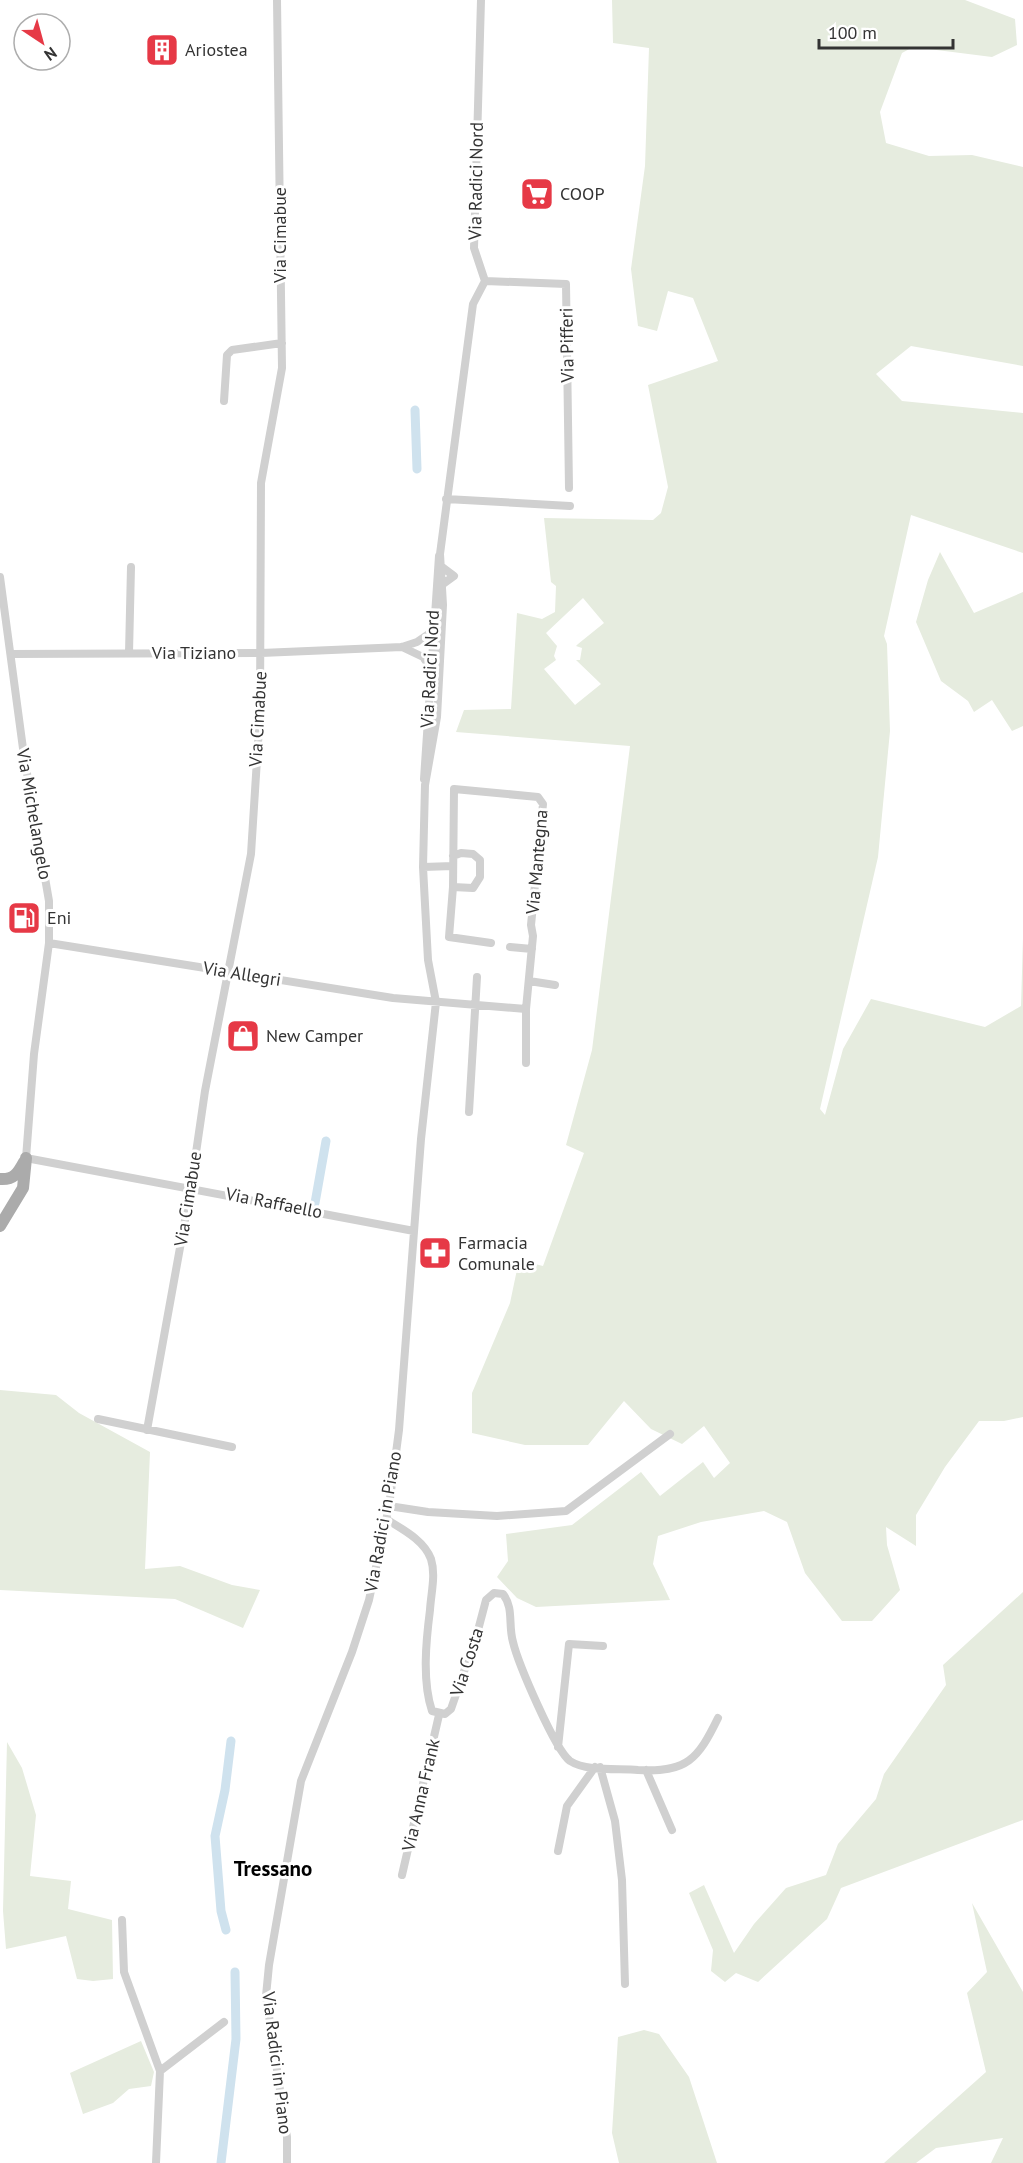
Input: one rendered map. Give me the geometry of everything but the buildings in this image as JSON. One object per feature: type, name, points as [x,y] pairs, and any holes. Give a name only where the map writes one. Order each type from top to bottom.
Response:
[{"type":"main road","points":[[0,1179],[9,1179],[16,1175],[27,1158]]},
{"type":"main road","points":[[0,1227],[23,1188],[27,1158]]},
{"type":"street","name":"Via Cimabue","points":[[147,1430],[191,1187],[205,1091],[230,972],[251,854],[261,653],[261,483],[282,368],[277,0]]},
{"type":"street","name":"Via Radici Nord","points":[[441,648],[443,584],[440,554],[446,499],[473,304],[485,281],[474,248],[481,0]]},
{"type":"street","name":"Via Pifferi","points":[[485,281],[566,284],[569,488]]},
{"type":"street","points":[[224,401],[227,355],[232,350],[282,343]]},
{"type":"street","points":[[446,499],[570,506]]},
{"type":"street","name":"Via Radici Nord","points":[[425,785],[436,558],[440,554]]},
{"type":"street","name":"Via Tiziano","points":[[129,653],[131,567]]},
{"type":"street","points":[[435,596],[443,584],[454,576],[442,567]]},
{"type":"street","name":"Via Michelangelo","points":[[0,577],[24,756],[49,901],[49,943],[34,1054],[27,1158]]},
{"type":"street","points":[[402,647],[417,642],[433,631]]},
{"type":"street","points":[[402,647],[423,657],[430,669]]},
{"type":"street","name":"Via Tiziano","points":[[11,654],[261,653],[402,647]]},
{"type":"street","name":"Via Radici in Piano","points":[[286,2163],[287,2137],[266,1996],[274,1932],[301,1781],[352,1652],[369,1600],[387,1519],[399,1430],[421,1139],[436,1002],[428,960],[423,867],[425,785],[435,737],[441,648]]},
{"type":"street","name":"Via Mantegna","points":[[453,861],[454,789],[541,799],[543,804],[531,926],[532,949]]},
{"type":"street","points":[[423,867],[453,861],[461,853],[473,854],[480,860],[480,877],[473,888],[453,887]]},
{"type":"street","points":[[453,861],[449,937],[491,943]]},
{"type":"street","name":"Via Allegri","points":[[49,943],[436,1002],[526,1009]]},
{"type":"street","points":[[510,947],[532,949],[526,1009],[526,1063]]},
{"type":"street","points":[[469,1112],[477,977]]},
{"type":"street","points":[[529,981],[555,984]]},
{"type":"street","name":"Via Raffaello","points":[[27,1158],[191,1187],[414,1231]]},
{"type":"street","points":[[98,1419],[232,1447]]},
{"type":"street","points":[[389,1506],[428,1512],[497,1516],[566,1511],[670,1434]]},
{"type":"street","name":"Via Costa","points":[[387,1519],[422,1544],[431,1558],[433,1577],[427,1638],[428,1699],[432,1711],[439,1715],[451,1709],[477,1634],[486,1600],[494,1593],[502,1594],[510,1602],[513,1643],[558,1748]]},
{"type":"street","points":[[603,1647],[569,1644],[558,1748],[572,1762],[597,1767],[646,1770],[680,1767],[693,1760],[704,1747],[718,1718]]},
{"type":"street","name":"Via Anna Frank","points":[[402,1875],[439,1715]]},
{"type":"street","points":[[558,1851],[567,1806],[597,1767]]},
{"type":"street","points":[[597,1767],[615,1821],[622,1880],[625,1984]]},
{"type":"street","points":[[646,1770],[672,1830]]},
{"type":"street","points":[[122,1920],[124,1972],[160,2072],[156,2163]]},
{"type":"street","points":[[160,2072],[224,2022]]},
{"type":"shaded area","points":[[612,0],[965,0],[1015,19],[1017,45],[992,57],[913,47],[902,53],[880,112],[886,143],[929,156],[972,155],[1023,167],[1023,366],[911,346],[876,374],[902,401],[1023,413],[1023,553],[911,515],[884,636],[887,644],[890,731],[878,857],[820,1109],[825,1115],[843,1049],[871,999],[985,1027],[1021,1006],[1023,938],[1023,1417],[1004,1421],[979,1421],[945,1467],[916,1515],[916,1546],[886,1527],[887,1545],[900,1590],[872,1621],[842,1621],[805,1573],[787,1522],[764,1511],[701,1522],[658,1536],[653,1564],[670,1600],[536,1607],[517,1598],[497,1577],[508,1561],[506,1534],[572,1525],[641,1472],[660,1496],[703,1462],[714,1478],[730,1463],[704,1426],[682,1444],[651,1429],[624,1401],[588,1445],[525,1445],[472,1433],[472,1393],[510,1303],[519,1260],[543,1266],[584,1153],[566,1145],[592,1050],[630,746],[456,732],[464,710],[511,709],[517,613],[542,619],[555,612],[556,586],[551,582],[544,518],[653,520],[661,513],[668,487],[648,385],[718,361],[693,298],[668,291],[657,331],[638,326],[631,269],[645,166],[649,48],[613,43]],"holes":[[[583,598],[604,623],[576,646],[582,648],[580,660],[576,660],[601,684],[575,705],[544,669],[556,660],[554,656],[557,646],[546,633]]]},
{"type":"shaded area","points":[[940,552],[974,613],[1023,592],[1023,726],[1012,731],[992,700],[974,712],[968,701],[941,681],[916,622],[928,580]]},
{"type":"shaded area","points":[[0,1390],[56,1395],[79,1413],[150,1452],[145,1569],[180,1566],[232,1585],[260,1590],[243,1628],[175,1599],[0,1590]]},
{"type":"shaded area","points":[[1023,1592],[1023,1820],[841,1888],[827,1919],[758,1982],[736,1973],[725,1982],[711,1971],[713,1950],[689,1893],[704,1885],[734,1953],[754,1924],[786,1888],[826,1875],[838,1844],[876,1799],[884,1774],[946,1685],[943,1665]]},
{"type":"shaded area","points":[[7,1742],[22,1768],[36,1815],[30,1876],[71,1881],[68,1909],[112,1920],[113,1979],[93,1981],[77,1979],[66,1936],[6,1949],[3,1911]]},
{"type":"shaded area","points":[[972,1903],[1023,1992],[1023,2163],[991,2163],[1003,2138],[936,2148],[916,2163],[884,2163],[986,2072],[967,1993],[987,1972]]},
{"type":"shaded area","points":[[644,2030],[659,2034],[689,2077],[717,2163],[619,2163],[612,2133],[618,2037]]},
{"type":"shaded area","points":[[141,2041],[154,2072],[151,2086],[129,2089],[113,2103],[83,2114],[70,2073]]},
{"type":"waterway","points":[[415,410],[417,469]]},
{"type":"waterway","points":[[315,1203],[326,1141]]},
{"type":"waterway","points":[[226,1930],[221,1911],[215,1836],[225,1790],[231,1741]]},
{"type":"waterway","points":[[221,2163],[236,2039],[235,1972]]},
{"type":"place","name":"Ariostea","points":[[162,50]]},
{"type":"place","name":"COOP","points":[[537,194]]},
{"type":"place","name":"Eni","points":[[24,918]]},
{"type":"place","name":"New Camper","points":[[243,1036]]},
{"type":"place","name":"Farmacia Comunale","points":[[435,1253]]},
{"type":"district","name":"Tressano","points":[[273,1869]]}]
